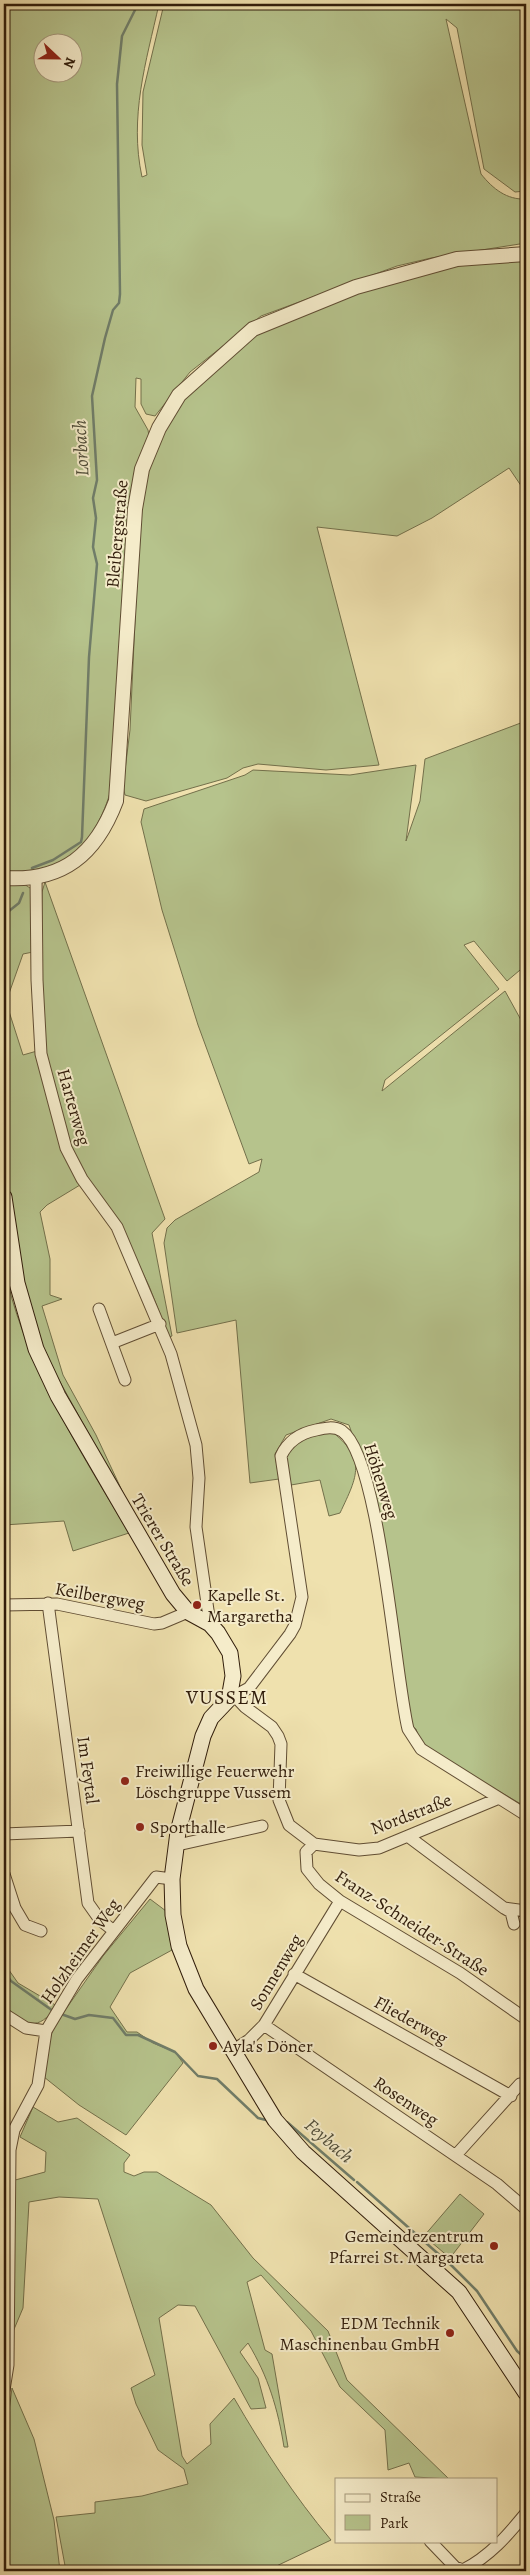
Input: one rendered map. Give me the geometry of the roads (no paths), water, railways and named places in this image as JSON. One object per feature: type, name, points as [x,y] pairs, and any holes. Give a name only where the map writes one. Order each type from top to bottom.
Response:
[{"type":"main road","name":"Trierer Straße","points":[[4,1197],[18,1284],[26,1319],[44,1367],[58,1396],[167,1585],[188,1612],[210,1624],[230,1653],[234,1693]]},
{"type":"main road","points":[[234,1693],[211,1718],[202,1736],[176,1843],[172,1879],[173,1915],[179,1946],[196,1989],[275,2120],[303,2152],[459,2292],[526,2393]]},
{"type":"street","name":"Bleibergstraße","points":[[4,878],[36,877],[62,869],[80,858],[94,844],[108,823],[116,801],[135,509],[142,469],[159,428],[179,395],[253,329],[356,287],[457,259],[526,254]]},
{"type":"street","name":"Harterweg","points":[[36,877],[37,980],[41,1054],[66,1148],[82,1179],[112,1220],[160,1324],[171,1354],[196,1445],[200,1478],[196,1527],[210,1624]]},
{"type":"street","points":[[99,1308],[125,1380]]},
{"type":"street","points":[[112,1343],[160,1324]]},
{"type":"street","name":"Höhenweg","points":[[234,1693],[248,1688],[290,1634],[295,1625],[302,1597],[281,1456],[288,1443],[310,1431],[330,1427],[342,1431],[352,1442],[360,1462],[378,1530],[408,1729],[421,1749],[497,1799],[526,1815]]},
{"type":"street","name":"Keilbergweg","points":[[4,1606],[48,1604],[154,1624],[162,1623],[188,1612]]},
{"type":"street","name":"Im Feytal","points":[[48,1604],[88,1904],[100,1920],[114,1931]]},
{"type":"street","name":"Nordstraße","points":[[234,1693],[245,1707],[266,1721],[278,1736],[281,1744],[279,1800],[289,1826],[314,1844],[359,1850],[379,1848],[497,1799]]},
{"type":"street","points":[[176,1843],[185,1844],[262,1826]]},
{"type":"street","points":[[4,1834],[79,1830]]},
{"type":"street","points":[[409,1837],[511,1912],[514,1924]]},
{"type":"street","name":"Franz-Schneider-Straße","points":[[314,1844],[306,1852],[307,1869],[319,1884],[340,1902],[454,1969],[526,2019]]},
{"type":"street","points":[[4,1874],[15,1908],[25,1925],[41,1931]]},
{"type":"street","name":"Holzheimer Weg","points":[[4,2390],[8,2365],[9,2128],[38,2085],[46,2031],[61,2005],[114,1931],[156,1877],[172,1879]]},
{"type":"street","name":"Sonnenweg","points":[[232,2051],[249,2040],[264,2025],[340,1902]]},
{"type":"street","points":[[504,1908],[526,1911]]},
{"type":"street","name":"Fliederweg","points":[[294,1974],[511,2096]]},
{"type":"street","points":[[4,2014],[26,2028],[46,2031]]},
{"type":"street","name":"Rosenweg","points":[[264,2025],[456,2155],[497,2184],[526,2209]]},
{"type":"street","points":[[456,2155],[520,2084]]},
{"type":"street","points":[[431,2542],[455,2567],[463,2570],[480,2562],[496,2549],[526,2513]]},
{"type":"waterway","name":"Lorbach","points":[[32,868],[53,860],[81,842],[82,837],[89,657],[97,564],[93,547],[96,518],[93,498],[97,480],[92,396],[113,310],[119,303],[117,84],[122,36],[138,4]]},
{"type":"waterway","name":"Lorbach","points":[[4,915],[19,903],[23,893]]},
{"type":"waterway","name":"Feybach","points":[[4,1972],[11,1981],[53,2011]]},
{"type":"waterway","name":"Feybach","points":[[61,2014],[75,2019],[89,2015],[113,2018],[126,2035],[138,2035],[175,2052],[198,2076],[217,2079],[258,2118],[266,2120]]},
{"type":"waterway","name":"Feybach","points":[[287,2122],[354,2180]]},
{"type":"waterway","name":"Feybach","points":[[357,2182],[452,2266],[477,2291],[517,2351],[526,2359]]},
{"type":"place","name":"Kapelle St. Margaretha","points":[[197,1605]]},
{"type":"place","name":"Freiwillige Feuerwehr Löschgruppe Vussem","points":[[125,1781]]},
{"type":"place","name":"Sporthalle","points":[[140,1827]]},
{"type":"place","name":"Ayla's Döner","points":[[213,2046]]},
{"type":"place","name":"Gemeindezentrum Pfarrei St. Margareta","points":[[494,2246]]},
{"type":"place","name":"EDM Technik Maschinenbau GmbH","points":[[450,2333]]},
{"type":"district","name":"VUSSEM","points":[[227,1697]]}]
